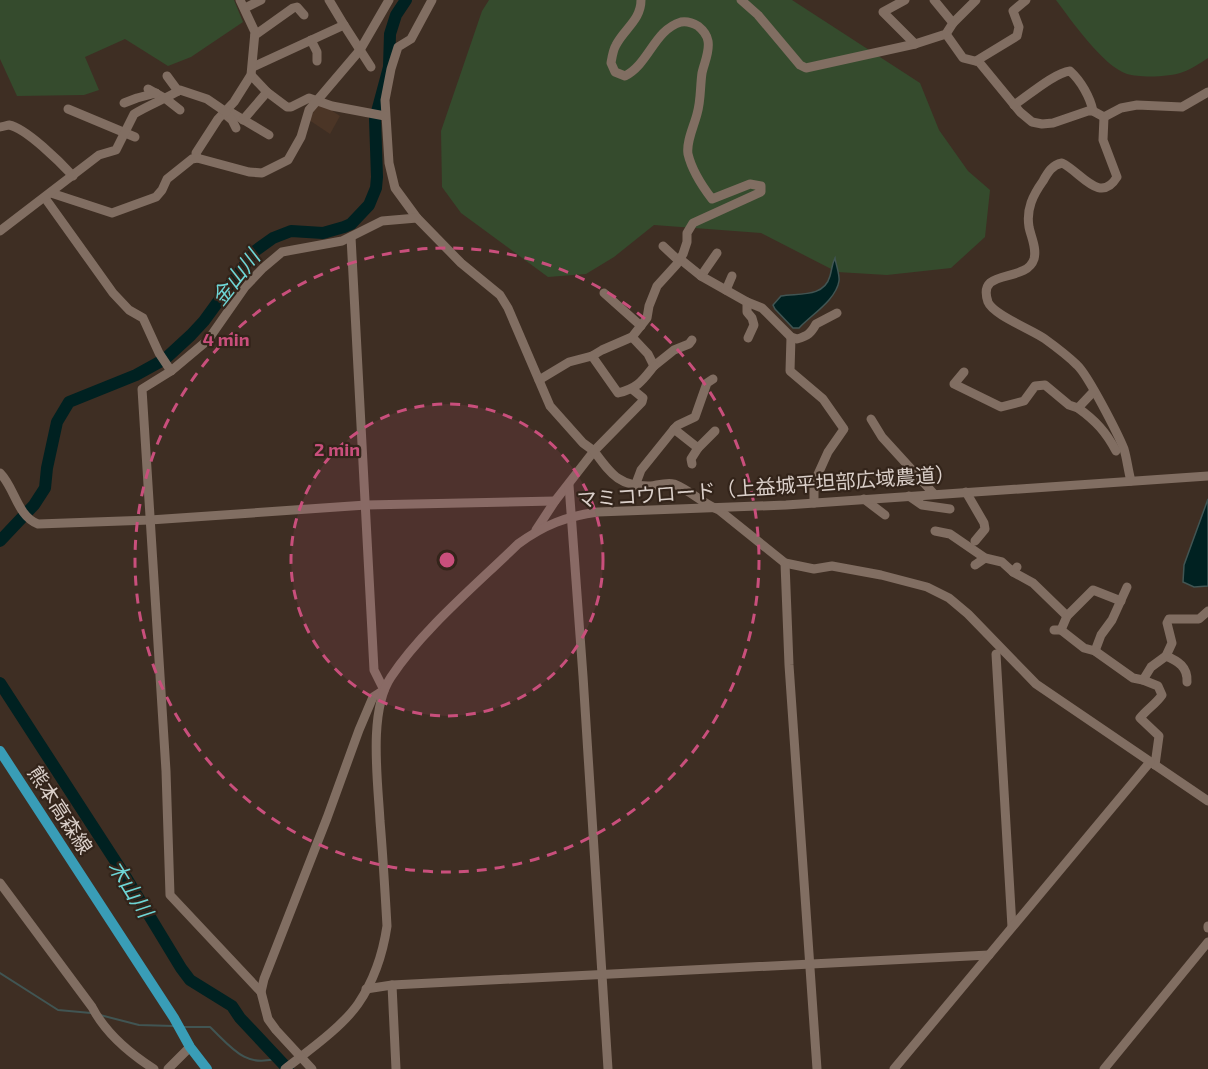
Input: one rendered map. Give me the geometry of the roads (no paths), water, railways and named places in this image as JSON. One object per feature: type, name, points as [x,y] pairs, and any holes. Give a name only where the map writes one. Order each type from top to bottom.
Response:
[{"type":"main road","name":"熊本高森線","points":[[0,752],[174,1018],[190,1047],[207,1069]]},
{"type":"street","points":[[197,158],[196,153],[218,119],[234,102],[252,71],[255,35],[243,4],[261,0]]},
{"type":"street","points":[[329,0],[371,67]]},
{"type":"street","points":[[48,196],[112,213],[156,196],[170,176],[186,163],[197,158],[249,172],[262,173],[271,170],[288,160],[293,154],[301,137],[306,117],[360,50],[389,0]]},
{"type":"street","points":[[432,0],[411,39],[398,47],[387,90],[385,116],[389,163],[395,188],[417,218],[461,263],[500,295],[508,308],[550,406],[583,443],[594,451],[611,474],[628,485],[634,486],[672,484],[708,506],[719,510],[785,563],[814,569],[832,566],[881,575],[927,587],[949,598],[988,634],[1036,684],[1208,801]]},
{"type":"street","points":[[539,380],[569,362],[592,356],[632,337],[646,318],[657,286],[679,260],[687,242],[687,233],[693,223],[761,192],[761,186],[750,184],[712,199],[700,183],[688,153],[689,139],[698,111],[702,72],[708,48],[708,39],[702,29],[693,23],[683,21],[661,34],[633,72],[625,76],[615,72],[611,63],[616,44],[639,15],[641,0]]},
{"type":"street","points":[[741,0],[758,15],[806,68],[915,44],[946,34],[953,23],[976,0]]},
{"type":"street","points":[[905,0],[883,12],[915,44]]},
{"type":"street","points":[[934,0],[953,23]]},
{"type":"street","points":[[976,61],[1017,36],[1019,27],[1013,11],[1026,0]]},
{"type":"street","points":[[255,35],[293,8],[297,7],[304,15]]},
{"type":"street","points":[[252,71],[344,25]]},
{"type":"street","points":[[946,34],[963,58],[976,61],[1032,122],[1053,123],[1088,111],[1104,117]]},
{"type":"street","points":[[311,40],[317,52],[317,61]]},
{"type":"street","points":[[252,71],[267,92],[287,107],[309,98],[332,106],[385,116]]},
{"type":"street","points":[[1014,105],[1050,80],[1070,71],[1075,75],[1091,101],[1093,111]]},
{"type":"street","points":[[167,76],[178,91],[207,99],[269,135]]},
{"type":"street","points":[[124,103],[152,91],[180,110]]},
{"type":"street","points":[[0,231],[99,155],[116,150],[134,114],[178,91]]},
{"type":"street","points":[[243,120],[267,92]]},
{"type":"street","points":[[1104,117],[1121,108],[1137,105],[1182,107],[1208,92]]},
{"type":"street","points":[[68,109],[135,137]]},
{"type":"street","points":[[226,112],[236,128]]},
{"type":"street","points":[[1104,117],[1103,140],[1117,177],[1113,184],[1104,189],[1097,188],[1062,163],[1056,164],[1033,195],[1030,206],[1029,225],[1035,257],[1030,267],[1023,272],[995,279],[987,291],[988,303],[992,309],[1045,339],[1079,367],[1124,449],[1131,481]]},
{"type":"street","points":[[0,127],[9,125],[17,129],[45,148],[73,176]]},
{"type":"street","points":[[48,196],[113,293],[129,310],[143,318],[159,353],[170,369]]},
{"type":"street","points":[[261,992],[170,895],[166,771],[142,388],[208,339],[245,287],[282,252],[342,241],[382,221],[417,218]]},
{"type":"street","points":[[312,1069],[299,1058],[268,1018],[261,992],[358,730],[373,697],[384,690],[374,670],[351,237]]},
{"type":"street","points":[[663,246],[701,276],[762,308],[791,337],[804,338],[813,332],[816,324],[837,313]]},
{"type":"street","points":[[701,276],[717,253]]},
{"type":"street","points":[[726,290],[732,276]]},
{"type":"street","points":[[604,293],[641,326]]},
{"type":"street","points":[[747,302],[747,312],[754,321],[748,338]]},
{"type":"street","points":[[632,337],[648,354],[654,366]]},
{"type":"street","points":[[791,337],[790,371],[823,399],[844,429],[828,452],[814,483],[814,503]]},
{"type":"street","points":[[592,356],[618,393],[640,384],[654,366],[674,350],[689,344],[692,340]]},
{"type":"street","points":[[964,372],[954,384],[1001,407],[1024,401],[1035,386],[1045,385],[1069,405],[1078,408],[1096,421],[1116,451]]},
{"type":"street","points":[[634,486],[641,470],[674,429],[695,417],[707,383],[713,379]]},
{"type":"street","points":[[536,531],[555,501],[594,451],[642,402],[643,398],[632,389]]},
{"type":"street","points":[[1078,408],[1094,391]]},
{"type":"street","points":[[871,418],[882,437],[934,494]]},
{"type":"street","points":[[674,429],[698,448]]},
{"type":"street","points":[[692,464],[691,459],[698,448],[715,431]]},
{"type":"street","points":[[0,473],[8,481],[19,506],[31,521],[38,524],[150,520],[366,505],[555,501]]},
{"type":"street","name":"マミコウロード（上益城平坦部広域農道）","points":[[285,1069],[334,1028],[357,1005],[384,947],[387,926],[376,750],[380,705],[390,677],[417,644],[518,544],[536,531],[572,515],[598,512],[814,503],[1208,476]]},
{"type":"street","points":[[569,485],[608,1069]]},
{"type":"street","points":[[966,492],[984,523],[985,529],[975,541]]},
{"type":"street","points":[[909,496],[922,505],[950,509]]},
{"type":"street","points":[[864,499],[885,515]]},
{"type":"street","points":[[935,531],[950,534],[985,558],[1002,562],[1015,570],[1033,583],[1067,615]]},
{"type":"street","points":[[975,565],[985,558]]},
{"type":"street","points":[[785,563],[789,665],[817,1069]]},
{"type":"street","points":[[1095,651],[1127,587]]},
{"type":"street","points":[[894,1069],[1012,927],[1153,764],[1160,736],[1138,719],[1162,695],[1158,686],[1133,678],[1095,651],[1084,648],[1058,630],[1067,615],[1093,590],[1121,601]]},
{"type":"street","points":[[1143,680],[1150,667],[1166,656],[1172,643],[1168,619],[1199,619],[1208,610]]},
{"type":"street","points":[[996,654],[1012,927]]},
{"type":"street","points":[[1166,656],[1178,661],[1184,667],[1188,674],[1188,681]]},
{"type":"street","points":[[0,883],[92,1007],[101,1024],[135,1057],[154,1069]]},
{"type":"street","points":[[1104,1069],[1208,942]]},
{"type":"street","points":[[366,989],[392,985],[989,955]]},
{"type":"street","points":[[392,985],[396,1069]]},
{"type":"street","points":[[168,1069],[190,1047]]},
{"type":"water","points":[[835,258],[839,279],[833,295],[799,328],[793,328],[773,305],[781,296],[810,293],[822,288],[827,283]]},
{"type":"water","points":[[1208,499],[1208,586],[1194,587],[1183,582],[1184,565]]},
{"type":"waterway","name":"金山川","points":[[0,541],[34,505],[45,488],[57,422],[69,402],[136,375],[165,359],[204,321],[255,251],[273,238],[291,231],[323,233],[344,227],[351,224],[369,205],[376,188],[375,119],[389,67],[390,34],[396,15],[406,0]]},
{"type":"waterway","name":"木山川","points":[[0,683],[127,879],[181,968],[190,980],[232,1006],[240,1018],[288,1069]]},
{"type":"waterway","points":[[0,973],[58,1010],[91,1013]]},
{"type":"waterway","points":[[100,1015],[139,1025],[174,1026]]},
{"type":"waterway","points":[[182,1027],[210,1027],[240,1054],[256,1061],[277,1058]]}]
